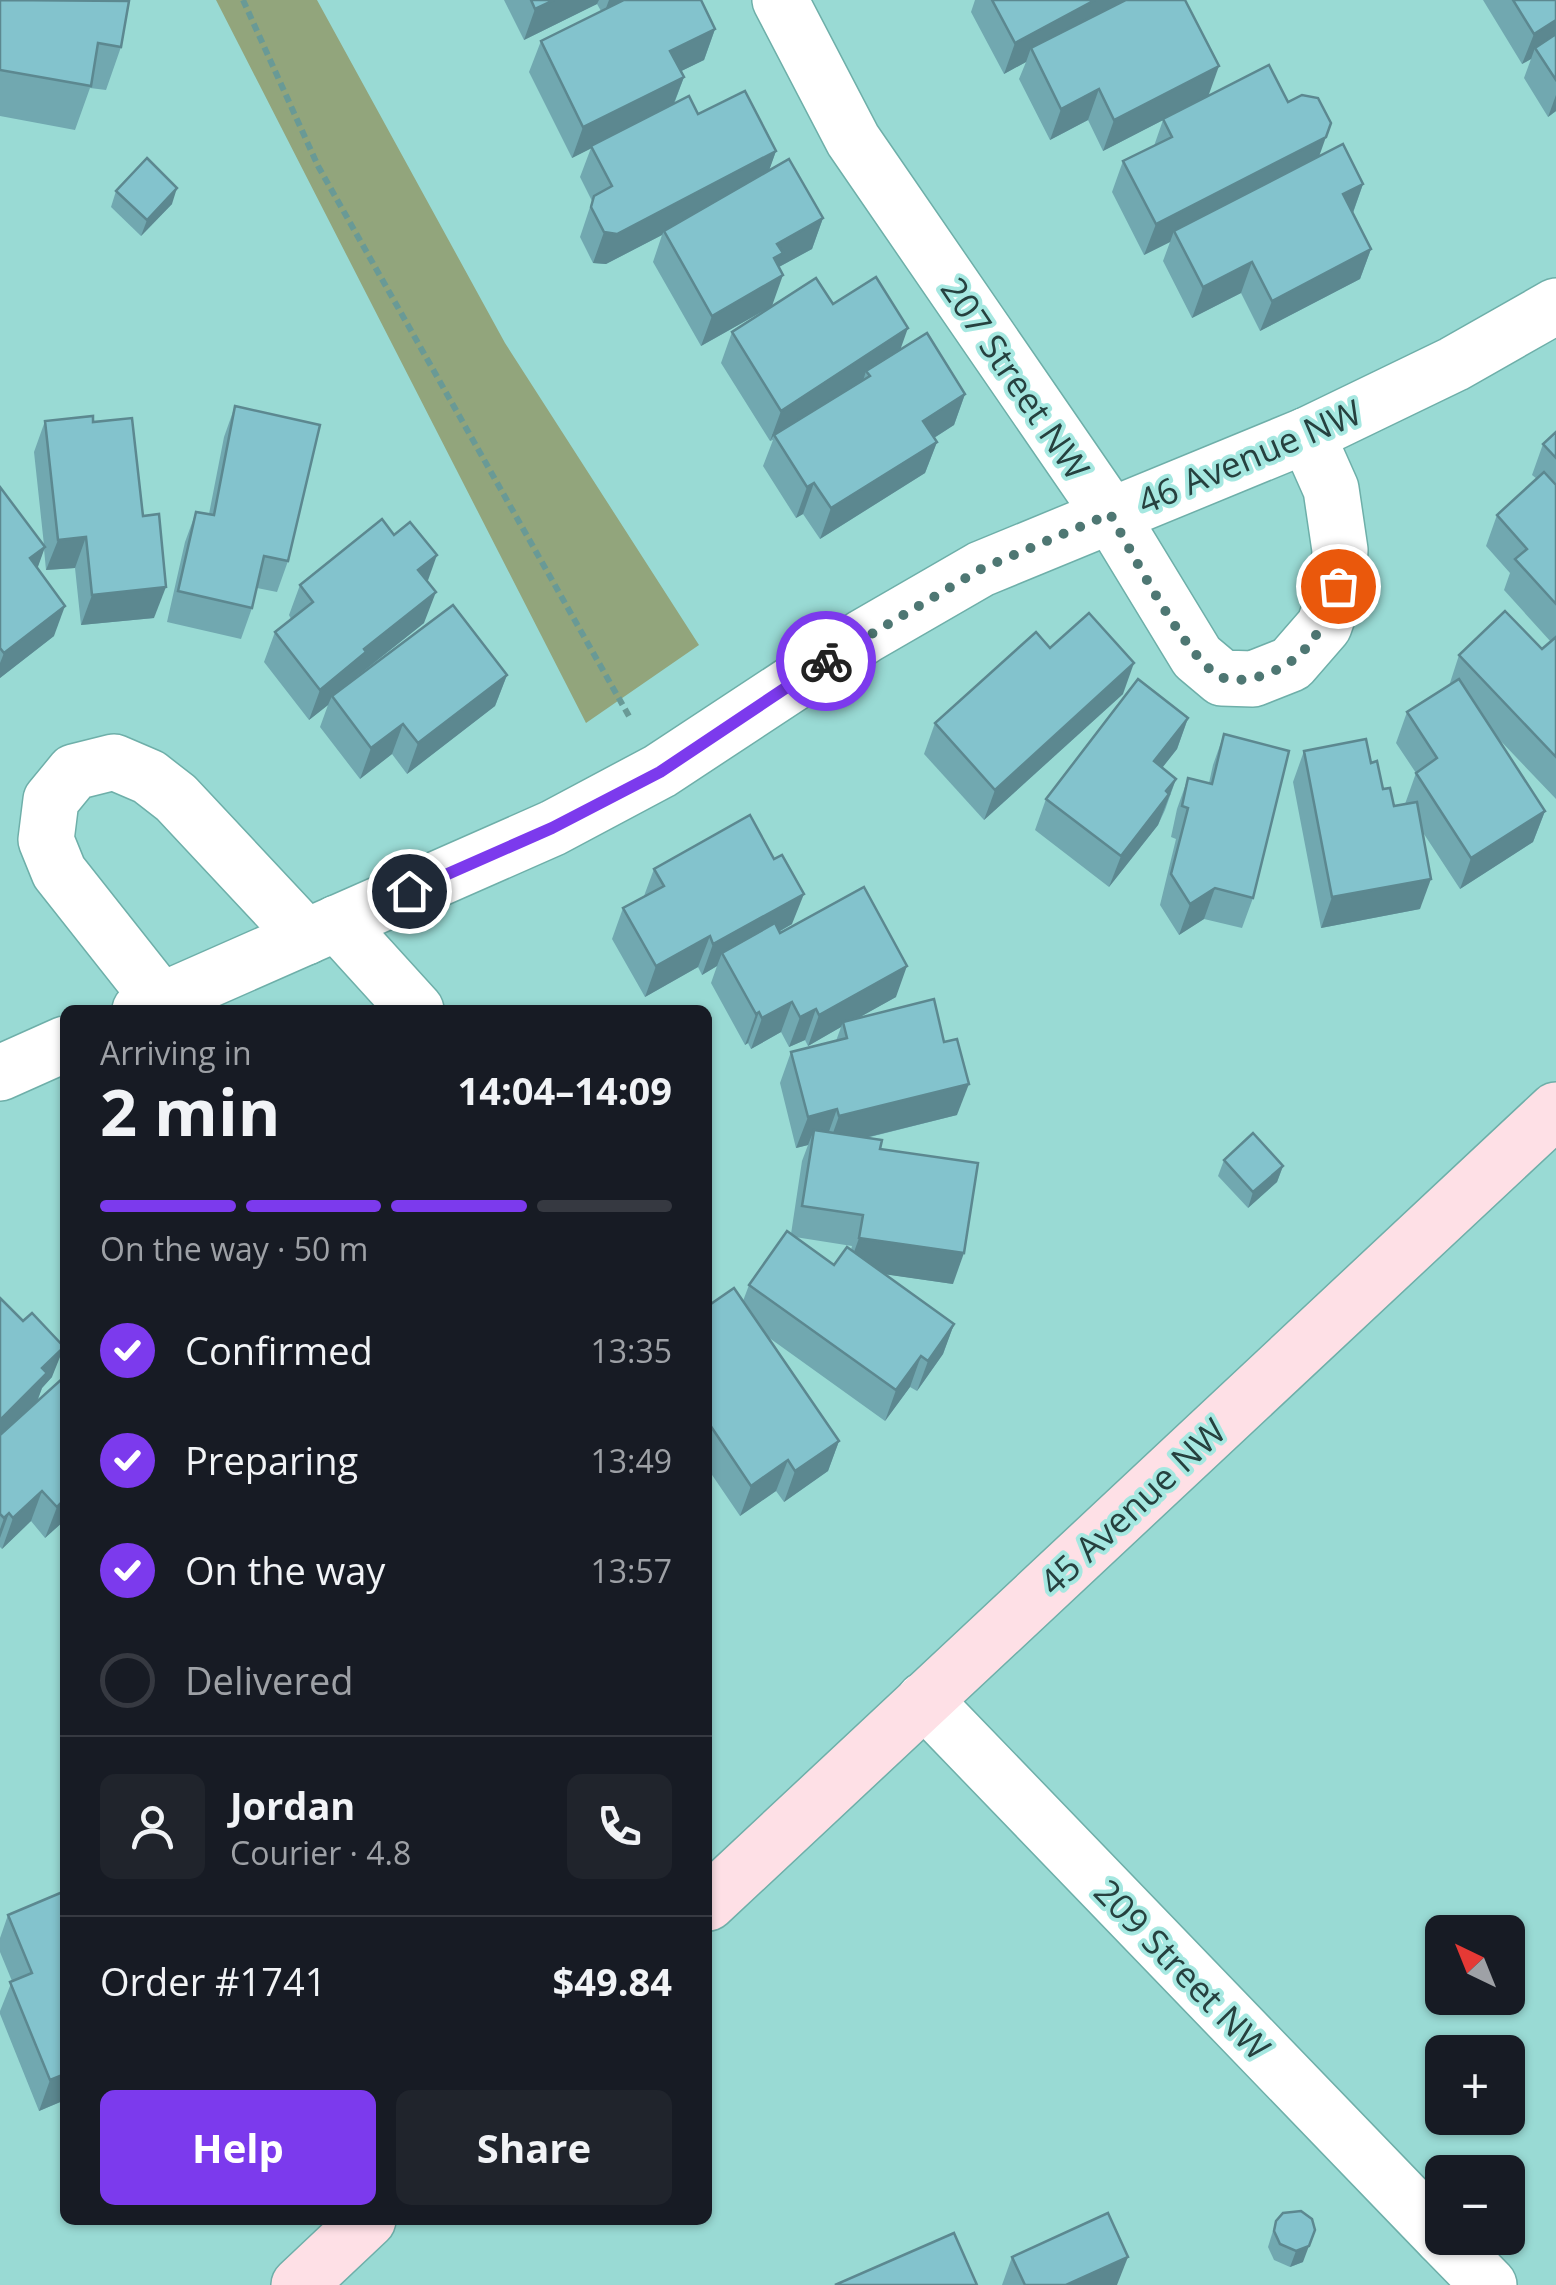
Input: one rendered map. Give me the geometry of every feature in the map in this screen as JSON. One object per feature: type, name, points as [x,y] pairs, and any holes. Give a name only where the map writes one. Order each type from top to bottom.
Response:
[{"type":"street","name":"207 Street NW","points":[[780,0],[853,140],[1110,514],[1197,658],[1222,678],[1253,680],[1291,664],[1324,626],[1338,586],[1340,550],[1330,489],[1307,435]]},
{"type":"street","name":"46 Avenue NW","points":[[151,1005],[552,828],[660,772],[866,636],[981,569],[1307,435],[1454,364],[1556,306]]},
{"type":"street","points":[[151,1005],[59,872],[46,840],[51,800],[74,772],[114,762],[149,777],[176,798],[410,1005]]},
{"type":"street","points":[[0,1073],[60,1046]]},
{"type":"street","name":"45 Avenue NW","points":[[712,1899],[1556,1110]]},
{"type":"street","name":"209 Street NW","points":[[924,1700],[1425,2218]]},
{"type":"street","points":[[298,2285],[363,2225]]},
{"type":"street","name":"209 Street NW","points":[[1460,2255],[1489,2285]]},
{"type":"path","points":[[243,0],[318,166],[660,772]]},
{"type":"green space","points":[[216,0],[317,0],[505,343],[699,645],[586,723]]},
{"type":"building","points":[[0,0],[129,1],[121,47],[98,43],[91,86],[0,70]]},
{"type":"building","points":[[531,0],[554,0],[535,9]]},
{"type":"building","points":[[624,0],[701,0],[715,29],[670,51],[684,77],[583,127],[541,41]]},
{"type":"building","points":[[992,0],[1095,0],[1015,43]]},
{"type":"building","points":[[1126,0],[1185,0],[1219,66],[1114,120],[1099,89],[1061,109],[1031,48]]},
{"type":"building","points":[[1513,0],[1556,0],[1556,20],[1534,34]]},
{"type":"building","points":[[1556,34],[1556,80],[1535,48]]},
{"type":"building","points":[[1269,65],[1288,102],[1302,95],[1318,98],[1331,123],[1326,137],[1156,224],[1123,161],[1172,137],[1163,119]]},
{"type":"building","points":[[745,91],[776,151],[617,234],[604,232],[591,207],[594,196],[612,186],[591,146],[689,96],[698,114]]},
{"type":"building","points":[[1343,144],[1363,184],[1343,194],[1371,249],[1272,301],[1252,262],[1203,287],[1174,231]]},
{"type":"building","points":[[147,158],[177,188],[147,220],[116,191]]},
{"type":"building","points":[[789,159],[823,218],[777,244],[783,253],[774,258],[783,275],[712,316],[664,231]]},
{"type":"building","points":[[876,277],[908,328],[781,411],[732,332],[816,278],[833,304]]},
{"type":"building","points":[[927,333],[965,394],[923,421],[937,442],[831,508],[814,483],[807,487],[774,435],[870,376],[866,371]]},
{"type":"building","points":[[235,406],[320,425],[288,561],[264,556],[252,608],[178,591],[196,512],[214,515]]},
{"type":"building","points":[[93,416],[93,422],[132,418],[143,516],[159,514],[166,587],[92,595],[86,537],[58,540],[45,421]]},
{"type":"building","points":[[1556,432],[1556,458],[1543,444]]},
{"type":"building","points":[[1544,472],[1556,485],[1556,604],[1515,559],[1527,549],[1497,515]]},
{"type":"building","points":[[0,487],[45,547],[30,558],[65,606],[4,653],[0,648]]},
{"type":"building","points":[[382,519],[394,535],[410,522],[437,555],[418,570],[436,592],[320,690],[275,632],[313,602],[300,585]]},
{"type":"building","points":[[453,605],[507,675],[418,743],[403,724],[371,748],[332,696]]},
{"type":"building","points":[[1505,611],[1542,649],[1556,637],[1556,757],[1459,655]]},
{"type":"building","points":[[1089,613],[1134,663],[995,790],[935,723],[1036,632],[1050,648]]},
{"type":"building","points":[[1138,679],[1188,718],[1154,761],[1176,779],[1166,791],[1169,794],[1121,856],[1046,799]]},
{"type":"building","points":[[1459,679],[1545,811],[1471,858],[1416,773],[1437,758],[1407,712]]},
{"type":"building","points":[[1224,734],[1289,751],[1253,898],[1215,888],[1190,904],[1171,874],[1188,808],[1182,806],[1188,778],[1212,784]]},
{"type":"building","points":[[1366,739],[1371,763],[1377,761],[1383,789],[1390,788],[1394,806],[1417,802],[1431,879],[1332,897],[1304,751]]},
{"type":"building","points":[[750,815],[774,859],[782,855],[804,894],[713,944],[710,936],[656,966],[623,908],[664,886],[654,869]]},
{"type":"building","points":[[864,887],[907,966],[819,1015],[816,1009],[800,1017],[792,1002],[762,1018],[759,1012],[756,1014],[722,953],[775,923],[780,933]]},
{"type":"building","points":[[934,999],[944,1042],[957,1039],[969,1084],[839,1116],[837,1109],[808,1117],[791,1052],[847,1038],[843,1022]]},
{"type":"building","points":[[814,1130],[882,1140],[880,1149],[978,1163],[964,1253],[859,1238],[863,1215],[802,1206]]},
{"type":"building","points":[[1253,1133],[1283,1166],[1253,1192],[1224,1160]]},
{"type":"building","points":[[787,1231],[834,1265],[847,1247],[954,1324],[928,1361],[921,1356],[896,1390],[749,1285]]},
{"type":"building","points":[[734,1288],[839,1441],[795,1471],[788,1460],[751,1486],[712,1428],[712,1303]]},
{"type":"building","points":[[0,1298],[23,1321],[32,1313],[60,1343],[60,1351],[42,1368],[47,1373],[0,1420]]},
{"type":"building","points":[[60,1381],[57,1507],[42,1491],[13,1518],[9,1513],[4,1518],[0,1514],[0,1435]]},
{"type":"building","points":[[60,1893],[60,2076],[50,2080],[10,1982],[32,1973],[8,1915]]},
{"type":"building","points":[[1301,2211],[1312,2219],[1315,2230],[1309,2246],[1296,2251],[1280,2244],[1274,2231],[1283,2213]]},
{"type":"building","points":[[1108,2213],[1128,2257],[1066,2285],[1025,2285],[1012,2257]]},
{"type":"building","points":[[954,2233],[977,2285],[835,2285]]},
{"type":"way so far","points":[[826,661],[981,569],[1110,514],[1197,658],[1222,678],[1253,680],[1291,664],[1324,626],[1338,586]]},
{"type":"route","points":[[409,891],[552,828],[660,772],[826,661]]}]
